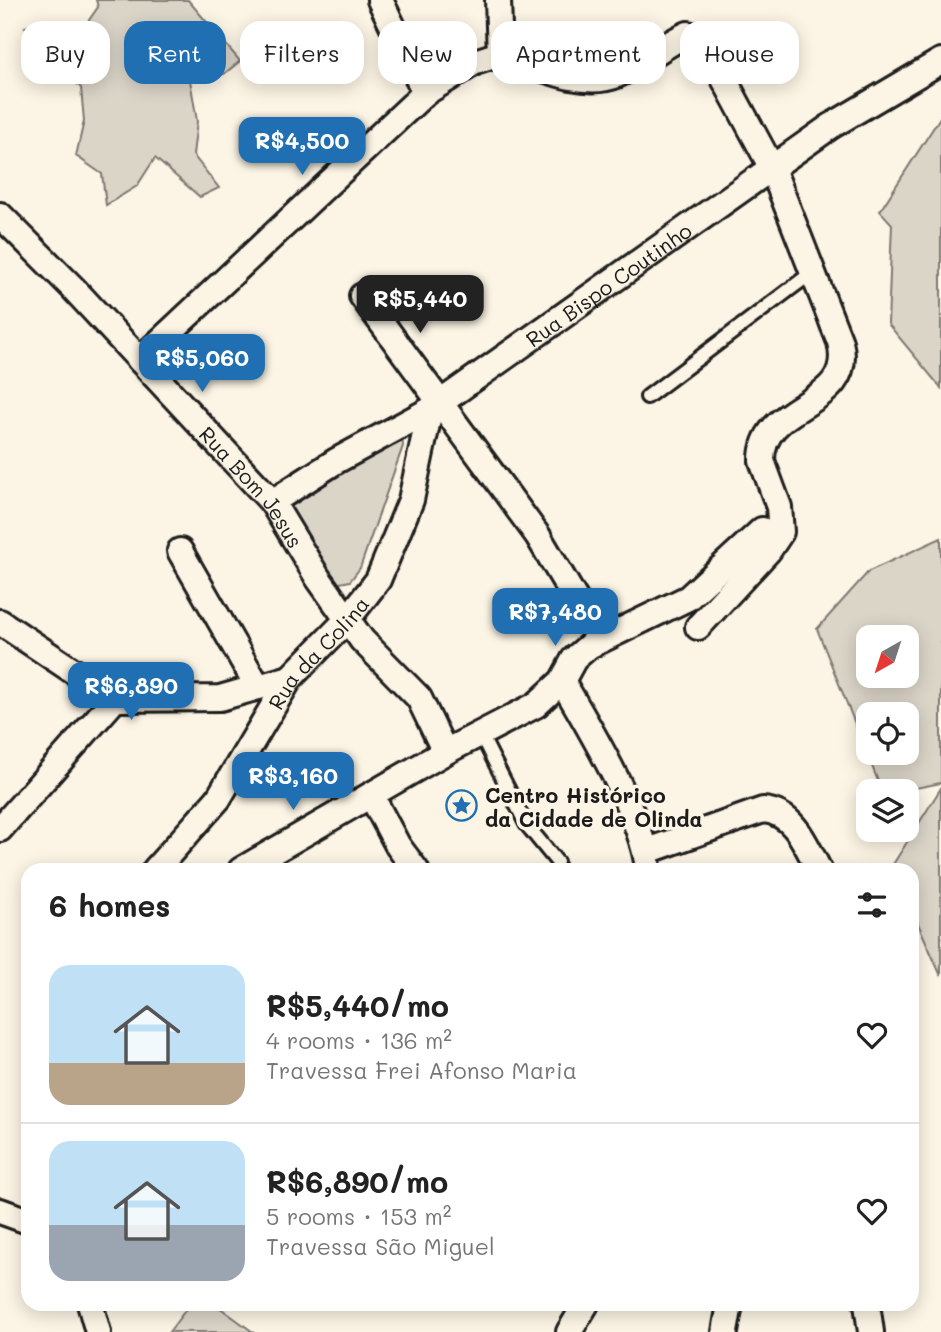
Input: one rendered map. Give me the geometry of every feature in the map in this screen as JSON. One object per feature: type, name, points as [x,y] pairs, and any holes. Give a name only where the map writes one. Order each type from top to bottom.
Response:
[{"type":"street","points":[[380,0],[425,93]]},
{"type":"street","points":[[498,0],[499,21]]},
{"type":"street","points":[[666,45],[679,38],[696,34],[710,49],[772,168],[815,271],[843,354],[840,376],[832,386],[791,412],[763,447],[762,461],[779,507],[781,531],[769,550],[698,627]]},
{"type":"street","points":[[140,360],[425,93],[475,62],[491,57]]},
{"type":"street","name":"Rua Bispo Coutinho","points":[[272,502],[336,461],[435,406],[603,284],[831,126],[941,61]]},
{"type":"street","name":"Rua Bom Jesus","points":[[0,215],[272,502],[362,640],[415,692],[445,752]]},
{"type":"street","points":[[362,296],[435,406],[538,536],[599,639]]},
{"type":"street","name":"Rua da Colina","points":[[161,863],[218,799],[247,755],[290,678],[347,620],[377,580],[395,544],[411,500],[435,406]]},
{"type":"street","points":[[253,863],[445,752],[536,705],[562,681],[574,659],[599,639],[688,598],[762,530]]},
{"type":"street","points":[[180,551],[258,687]]},
{"type":"street","points":[[0,622],[115,699],[200,700],[290,678]]},
{"type":"street","points":[[562,681],[612,772],[647,860],[763,810],[776,811],[794,827],[815,863]]},
{"type":"street","points":[[0,829],[115,699]]},
{"type":"street","points":[[372,795],[398,846],[411,863]]},
{"type":"street","points":[[0,1211],[21,1218]]},
{"type":"street","points":[[92,1311],[98,1332]]},
{"type":"street","points":[[569,1332],[582,1311]]},
{"type":"street","points":[[725,1332],[729,1311]]},
{"type":"street","points":[[868,1311],[871,1332]]},
{"type":"lane","points":[[648,397],[815,271]]},
{"type":"lane","points":[[480,733],[526,824],[557,862]]},
{"type":"shaded area","points":[[96,0],[188,0],[206,21],[124,21],[124,84],[191,84],[197,121],[193,155],[219,188],[200,197],[155,158],[137,186],[106,205],[102,174],[76,156],[84,121],[81,88],[77,84],[110,84],[110,21],[88,21],[98,7]]},
{"type":"shaded area","points":[[226,45],[240,61],[226,72]]},
{"type":"shaded area","points":[[941,116],[941,388],[888,324],[892,224],[880,211]]},
{"type":"shaded area","points":[[402,435],[403,446],[360,568],[350,581],[335,584],[283,499]]},
{"type":"shaded area","points":[[941,538],[941,783],[919,787],[919,779],[877,779],[872,765],[919,765],[919,702],[856,702],[856,726],[817,629],[869,571]]},
{"type":"shaded area","points":[[941,788],[941,976],[919,926],[919,863],[894,863],[907,842],[919,842],[919,823]]},
{"type":"shaded area","points":[[185,1311],[224,1311],[253,1332],[169,1332]]},
{"type":"place","name":"Centro Histórico da Cidade de Olinda","points":[[462,806]]}]
